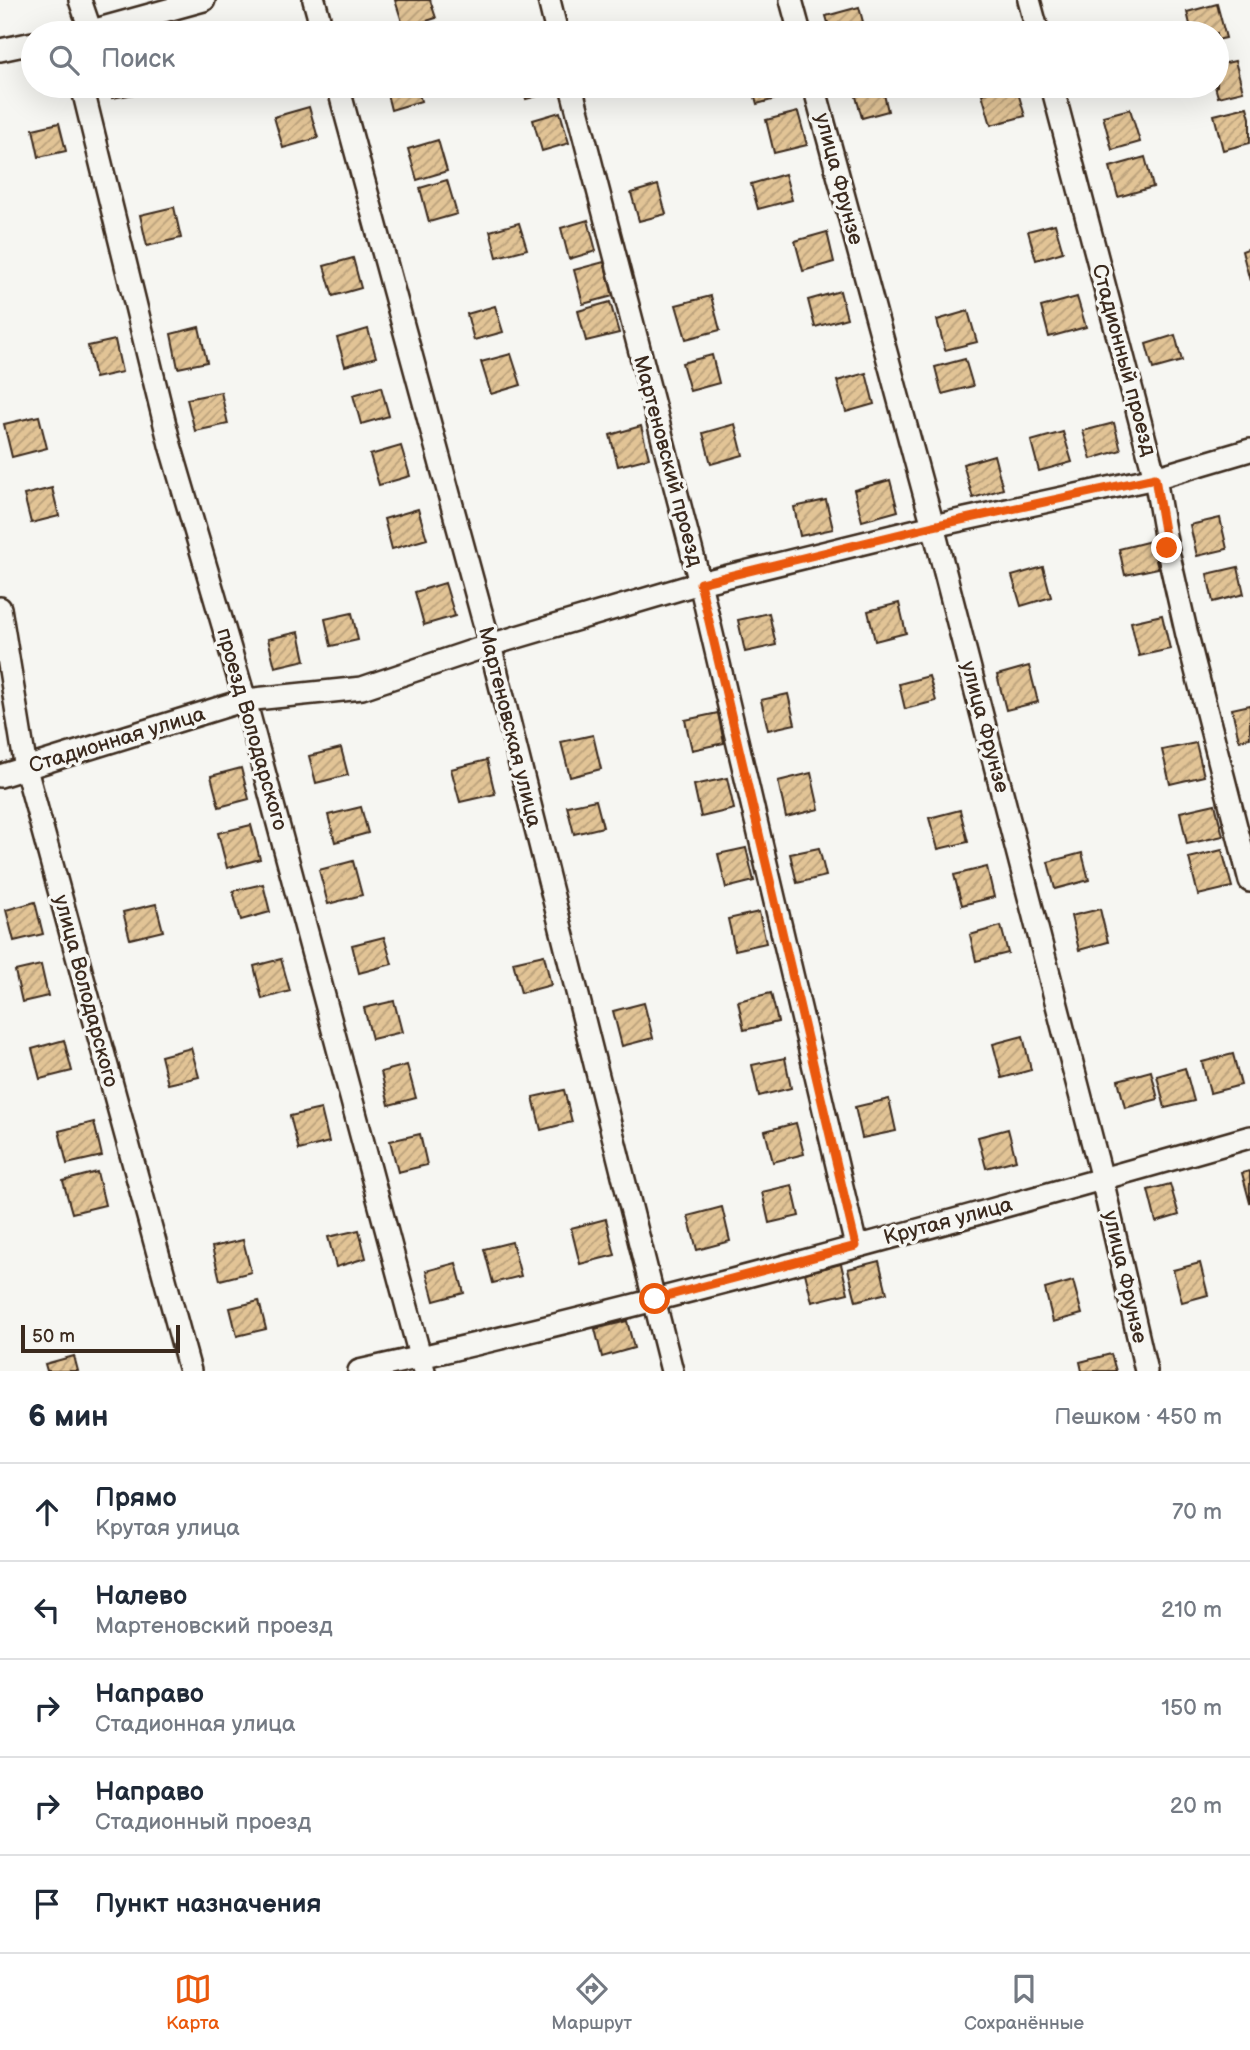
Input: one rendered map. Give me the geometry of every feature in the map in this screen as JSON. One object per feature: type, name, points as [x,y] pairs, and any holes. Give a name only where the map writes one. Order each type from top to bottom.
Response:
[{"type":"street","points":[[80,0],[85,21]]},
{"type":"street","points":[[130,21],[204,0]]},
{"type":"street","points":[[314,0],[320,21]]},
{"type":"street","points":[[549,0],[554,21]]},
{"type":"street","points":[[791,0],[797,21]]},
{"type":"street","points":[[1029,0],[1035,21]]},
{"type":"street","points":[[0,50],[21,46]]},
{"type":"street","name":"проезд Володарского","points":[[85,98],[170,445],[246,700],[423,1364]]},
{"type":"street","name":"Мартеновская улица","points":[[341,98],[490,645],[672,1371]]},
{"type":"street","name":"Мартеновский проезд","points":[[574,98],[700,583],[856,1246]]},
{"type":"street","name":"улица Фрунзе","points":[[817,98],[933,526],[1102,1179],[1146,1371]]},
{"type":"street","name":"Стадионный проезд","points":[[1055,98],[1155,478],[1167,548],[1187,635],[1250,881]]},
{"type":"street","name":"Стадионная улица","points":[[0,776],[246,700],[362,688],[490,645],[700,583],[933,526],[1155,478],[1250,450]]},
{"type":"street","name":"улица Володарского","points":[[0,608],[26,769],[190,1371]]},
{"type":"street","name":"Крутая улица","points":[[359,1371],[423,1364],[1250,1137]]},
{"type":"building","points":[[395,0],[430,0],[436,18],[426,21],[402,21]]},
{"type":"building","points":[[1217,4],[1222,21],[1189,21],[1187,12]]},
{"type":"building","points":[[859,7],[863,21],[827,21],[826,16]]},
{"type":"building","points":[[1235,61],[1243,91],[1229,94],[1229,62]]},
{"type":"building","points":[[388,98],[420,98],[421,101],[391,110]]},
{"type":"building","points":[[755,98],[779,98],[757,104]]},
{"type":"building","points":[[856,98],[885,98],[888,111],[862,118]]},
{"type":"building","points":[[983,98],[1020,98],[1025,116],[991,125]]},
{"type":"building","points":[[309,107],[318,138],[283,148],[274,117]]},
{"type":"building","points":[[1247,107],[1250,143],[1223,150],[1214,115]]},
{"type":"building","points":[[1130,109],[1140,142],[1112,150],[1103,116]]},
{"type":"building","points":[[560,112],[569,143],[542,151],[533,120]]},
{"type":"building","points":[[798,112],[807,145],[774,153],[766,120]]},
{"type":"building","points":[[59,123],[66,151],[39,157],[33,129]]},
{"type":"building","points":[[438,140],[447,171],[417,180],[408,149]]},
{"type":"building","points":[[1145,157],[1153,187],[1118,197],[1110,167]]},
{"type":"building","points":[[785,174],[792,200],[758,209],[751,184]]},
{"type":"building","points":[[447,180],[457,214],[429,222],[420,188]]},
{"type":"building","points":[[658,185],[666,214],[639,221],[631,193]]},
{"type":"building","points":[[174,207],[181,238],[147,246],[140,215]]},
{"type":"building","points":[[588,220],[596,251],[569,259],[561,228]]},
{"type":"building","points":[[519,223],[527,249],[497,257],[490,231]]},
{"type":"building","points":[[1055,224],[1063,252],[1036,260],[1028,231]]},
{"type":"building","points":[[827,232],[834,262],[803,271],[795,241]]},
{"type":"building","points":[[1250,248],[1250,281],[1242,251]]},
{"type":"building","points":[[353,258],[361,288],[333,296],[324,266]]},
{"type":"building","points":[[604,262],[613,296],[583,304],[574,270]]},
{"type":"building","points":[[840,291],[847,318],[815,327],[808,300]]},
{"type":"building","points":[[711,296],[720,330],[686,339],[676,305]]},
{"type":"building","points":[[1077,297],[1086,327],[1049,337],[1041,307]]},
{"type":"building","points":[[610,302],[619,333],[586,341],[578,311]]},
{"type":"building","points":[[495,306],[503,332],[474,340],[467,314]]},
{"type":"building","points":[[968,311],[977,342],[945,350],[937,320]]},
{"type":"building","points":[[199,327],[207,362],[178,368],[171,334]]},
{"type":"building","points":[[368,329],[376,357],[345,366],[337,338]]},
{"type":"building","points":[[1175,335],[1182,361],[1153,369],[1146,344]]},
{"type":"building","points":[[115,340],[122,372],[95,378],[88,346]]},
{"type":"building","points":[[511,354],[521,385],[491,394],[481,362]]},
{"type":"building","points":[[712,355],[719,383],[690,391],[682,363]]},
{"type":"building","points":[[965,359],[973,386],[942,394],[935,367]]},
{"type":"building","points":[[866,373],[874,404],[846,412],[837,381]]},
{"type":"building","points":[[381,387],[389,416],[361,424],[353,395]]},
{"type":"building","points":[[221,392],[228,424],[195,431],[187,399]]},
{"type":"building","points":[[39,416],[47,448],[12,457],[4,424]]},
{"type":"building","points":[[1114,423],[1121,450],[1091,459],[1083,431]]},
{"type":"building","points":[[735,424],[743,455],[711,464],[703,433]]},
{"type":"building","points":[[641,426],[649,458],[618,466],[610,435]]},
{"type":"building","points":[[1063,432],[1072,462],[1039,471],[1031,441]]},
{"type":"building","points":[[401,446],[410,476],[379,485],[370,455]]},
{"type":"building","points":[[994,455],[1003,489],[973,498],[963,464]]},
{"type":"building","points":[[890,480],[898,511],[862,521],[854,490]]},
{"type":"building","points":[[52,488],[59,516],[31,523],[24,495]]},
{"type":"building","points":[[826,500],[833,529],[800,536],[794,507]]},
{"type":"building","points":[[418,509],[427,539],[392,549],[384,519]]},
{"type":"building","points":[[1220,518],[1227,549],[1197,556],[1190,525]]},
{"type":"building","points":[[1151,541],[1158,568],[1125,575],[1119,549]]},
{"type":"building","points":[[1043,567],[1051,597],[1021,606],[1012,576]]},
{"type":"building","points":[[1238,567],[1244,594],[1213,602],[1207,574]]},
{"type":"building","points":[[445,583],[455,616],[424,625],[415,592]]},
{"type":"building","points":[[899,603],[906,633],[875,641],[868,611]]},
{"type":"building","points":[[352,613],[358,640],[331,646],[325,619]]},
{"type":"building","points":[[769,613],[776,645],[745,652],[738,620]]},
{"type":"building","points":[[1162,615],[1170,649],[1139,656],[1131,622]]},
{"type":"building","points":[[299,632],[305,660],[275,667],[268,639]]},
{"type":"building","points":[[1029,666],[1038,702],[1006,710],[997,675]]},
{"type":"building","points":[[929,676],[936,701],[905,709],[899,684]]},
{"type":"building","points":[[788,694],[795,724],[768,730],[761,700]]},
{"type":"building","points":[[1250,705],[1250,738],[1239,740],[1232,709]]},
{"type":"building","points":[[718,713],[724,743],[692,750],[685,720]]},
{"type":"building","points":[[593,735],[601,769],[570,777],[561,742]]},
{"type":"building","points":[[1196,743],[1204,776],[1170,784],[1162,750]]},
{"type":"building","points":[[341,748],[348,775],[316,783],[309,756]]},
{"type":"building","points":[[487,760],[495,794],[460,802],[451,769]]},
{"type":"building","points":[[241,768],[249,799],[219,807],[211,776]]},
{"type":"building","points":[[811,773],[819,809],[786,817],[778,781]]},
{"type":"building","points":[[727,778],[734,809],[701,817],[694,785]]},
{"type":"building","points":[[596,800],[603,827],[574,834],[567,806]]},
{"type":"building","points":[[1215,804],[1223,836],[1187,844],[1180,812]]},
{"type":"building","points":[[361,807],[368,833],[335,842],[328,815]]},
{"type":"building","points":[[960,810],[968,842],[938,849],[929,818]]},
{"type":"building","points":[[251,825],[260,859],[227,868],[218,833]]},
{"type":"building","points":[[746,848],[754,881],[726,888],[718,854]]},
{"type":"building","points":[[819,848],[826,876],[797,883],[790,854]]},
{"type":"building","points":[[1222,850],[1232,887],[1198,895],[1189,858]]},
{"type":"building","points":[[1082,853],[1089,880],[1055,889],[1048,862]]},
{"type":"building","points":[[353,861],[362,895],[328,904],[319,870]]},
{"type":"building","points":[[987,867],[994,897],[962,905],[954,875]]},
{"type":"building","points":[[263,884],[270,912],[241,920],[233,891]]},
{"type":"building","points":[[35,902],[43,934],[14,941],[6,910]]},
{"type":"building","points":[[156,904],[163,931],[130,939],[123,912]]},
{"type":"building","points":[[1100,909],[1108,942],[1079,950],[1071,916]]},
{"type":"building","points":[[759,912],[766,943],[735,950],[728,919]]},
{"type":"building","points":[[1001,926],[1008,953],[976,961],[970,935]]},
{"type":"building","points":[[384,937],[392,964],[359,973],[352,945]]},
{"type":"building","points":[[544,955],[551,985],[521,993],[513,962]]},
{"type":"building","points":[[281,959],[290,991],[262,999],[254,966]]},
{"type":"building","points":[[41,965],[48,996],[22,1002],[15,971]]},
{"type":"building","points":[[771,993],[778,1022],[744,1030],[738,1001]]},
{"type":"building","points":[[394,1001],[402,1032],[372,1039],[364,1008]]},
{"type":"building","points":[[644,1003],[653,1038],[622,1046],[613,1011]]},
{"type":"building","points":[[1023,1036],[1031,1070],[1002,1078],[993,1044]]},
{"type":"building","points":[[64,1040],[72,1071],[40,1079],[32,1049]]},
{"type":"building","points":[[191,1048],[199,1077],[168,1084],[161,1056]]},
{"type":"building","points":[[1233,1054],[1241,1085],[1210,1093],[1202,1062]]},
{"type":"building","points":[[785,1058],[791,1088],[759,1096],[752,1065]]},
{"type":"building","points":[[407,1065],[416,1098],[389,1105],[381,1072]]},
{"type":"building","points":[[1185,1068],[1194,1101],[1165,1108],[1157,1076]]},
{"type":"building","points":[[1151,1071],[1158,1099],[1125,1108],[1118,1080]]},
{"type":"building","points":[[564,1090],[572,1122],[541,1130],[533,1097]]},
{"type":"building","points":[[889,1099],[896,1131],[862,1138],[855,1107]]},
{"type":"building","points":[[321,1109],[329,1142],[299,1150],[290,1116]]},
{"type":"building","points":[[94,1122],[102,1156],[67,1164],[59,1131]]},
{"type":"building","points":[[796,1123],[804,1154],[773,1162],[765,1131]]},
{"type":"building","points":[[1008,1129],[1016,1160],[986,1168],[978,1137]]},
{"type":"building","points":[[420,1134],[427,1165],[398,1172],[390,1141]]},
{"type":"building","points":[[1250,1171],[1250,1203],[1242,1173]]},
{"type":"building","points":[[97,1172],[105,1205],[72,1213],[63,1181]]},
{"type":"building","points":[[1170,1184],[1179,1215],[1156,1222],[1148,1190]]},
{"type":"building","points":[[792,1185],[799,1216],[769,1223],[762,1192]]},
{"type":"building","points":[[722,1207],[730,1241],[697,1250],[688,1216]]},
{"type":"building","points":[[606,1219],[615,1255],[580,1264],[571,1228]]},
{"type":"building","points":[[359,1230],[366,1258],[336,1267],[328,1237]]},
{"type":"building","points":[[243,1240],[251,1272],[220,1280],[212,1247]]},
{"type":"building","points":[[512,1242],[521,1276],[493,1283],[484,1249]]},
{"type":"building","points":[[879,1261],[887,1293],[856,1301],[848,1269]]},
{"type":"building","points":[[456,1263],[464,1293],[434,1301],[426,1271]]},
{"type":"building","points":[[1200,1263],[1208,1295],[1182,1302],[1173,1270]]},
{"type":"building","points":[[841,1264],[848,1293],[812,1302],[805,1273]]},
{"type":"building","points":[[1073,1281],[1082,1314],[1053,1322],[1045,1289]]},
{"type":"building","points":[[259,1301],[266,1329],[237,1336],[230,1308]]},
{"type":"building","points":[[627,1321],[634,1348],[602,1357],[595,1329]]},
{"type":"building","points":[[1111,1354],[1116,1371],[1082,1371],[1080,1362]]},
{"type":"building","points":[[74,1356],[78,1371],[47,1371],[45,1364]]},
{"type":"route","points":[[655,1299],[856,1246],[700,583],[933,526],[1155,478],[1167,548]]}]
